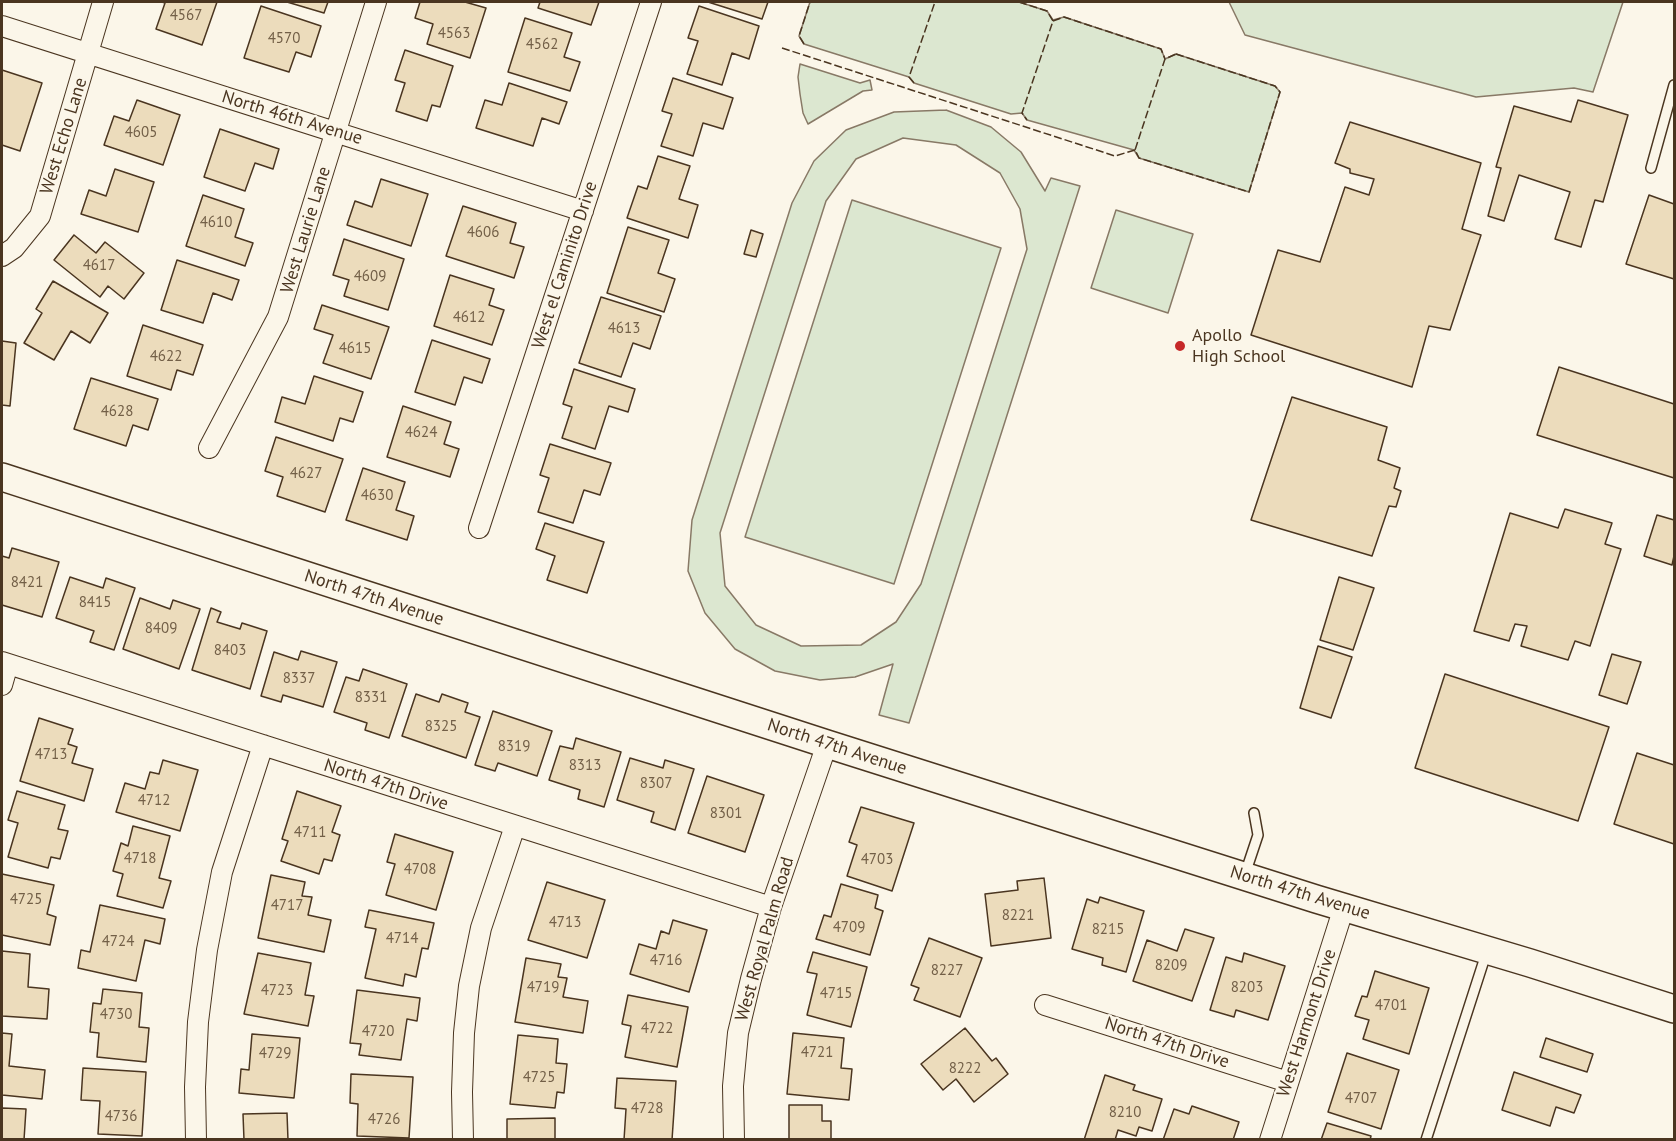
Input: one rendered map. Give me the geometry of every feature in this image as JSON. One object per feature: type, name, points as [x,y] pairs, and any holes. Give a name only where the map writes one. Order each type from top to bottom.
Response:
[{"type":"street","name":"West Echo Lane","points":[[2,256],[14,248],[40,216],[103,2]]},
{"type":"street","name":"West Laurie Lane","points":[[209,448],[278,317],[376,2]]},
{"type":"street","name":"West el Caminito Drive","points":[[479,528],[651,2]]},
{"type":"street","name":"North 46th Avenue","points":[[2,26],[583,211]]},
{"type":"street","name":"North 47th Avenue","points":[[2,477],[827,744],[1674,1009]]},
{"type":"street","points":[[2,685],[5,663]]},
{"type":"street","name":"North 47th Drive","points":[[5,663],[771,907]]},
{"type":"street","name":"West Royal Palm Road","points":[[734,1140],[733,1086],[738,1033],[771,907],[827,744]]},
{"type":"street","points":[[196,1140],[195,1087],[198,1022],[207,950],[222,872],[263,746]]},
{"type":"street","points":[[463,1140],[462,1092],[469,986],[481,928],[515,826]]},
{"type":"street","name":"West Harmont Drive","points":[[1270,1140],[1344,906]]},
{"type":"street","name":"North 47th Drive","points":[[1046,1005],[1288,1082]]},
{"type":"lane","points":[[1651,168],[1674,85]]},
{"type":"lane","points":[[1244,876],[1258,835],[1254,813]]},
{"type":"lane","points":[[1426,1140],[1488,950]]},
{"type":"green space","points":[[810,2],[1019,2],[1047,11],[1053,20],[1064,17],[1161,49],[1165,59],[1176,54],[1275,86],[1280,92],[1249,192],[1139,158],[1134,150],[1027,120],[1022,113],[1011,114],[914,83],[909,77],[804,44],[799,36]]},
{"type":"green space","points":[[1229,2],[1623,2],[1593,92],[1574,88],[1476,97],[1245,35]]},
{"type":"green space","points":[[800,64],[860,83],[870,80],[872,90],[863,91],[808,124],[803,113],[800,94],[798,77]]},
{"type":"green space","points":[[946,110],[991,127],[1021,152],[1045,191],[1051,178],[1080,186],[909,723],[879,715],[893,664],[855,677],[820,680],[775,671],[735,649],[705,613],[688,571],[692,520],[792,203],[814,161],[846,130],[894,112]],"holes":[[[903,138],[956,145],[1000,173],[1020,209],[1027,249],[921,584],[896,622],[861,645],[801,646],[756,625],[725,586],[720,533],[826,201],[856,159]]]},
{"type":"green space","points":[[852,200],[1001,248],[894,584],[745,537]]},
{"type":"green space","points":[[1116,210],[1193,234],[1168,313],[1091,288]]},
{"type":"building","points":[[162,2],[217,2],[202,45],[156,29],[165,3]]},
{"type":"building","points":[[287,2],[328,2],[324,13]]},
{"type":"building","points":[[420,2],[465,2],[486,8],[470,58],[427,44],[433,24],[415,18]]},
{"type":"building","points":[[540,2],[599,2],[591,25],[538,8]]},
{"type":"building","points":[[708,2],[768,2],[762,19]]},
{"type":"building","points":[[261,6],[321,26],[311,57],[296,52],[289,72],[244,58]]},
{"type":"building","points":[[699,6],[759,26],[749,59],[732,53],[722,85],[687,74],[698,41],[688,38]]},
{"type":"building","points":[[525,18],[572,33],[564,57],[580,62],[570,91],[508,72]]},
{"type":"building","points":[[405,50],[453,66],[440,107],[432,105],[427,121],[396,111],[405,83],[395,80]]},
{"type":"building","points":[[2,70],[42,83],[20,151],[2,145]]},
{"type":"building","points":[[673,78],[733,98],[723,129],[703,123],[693,156],[661,146],[672,114],[662,111]]},
{"type":"building","points":[[509,83],[567,102],[559,124],[542,118],[533,146],[476,128],[485,100],[502,105]]},
{"type":"building","points":[[137,100],[180,115],[163,165],[104,145],[114,116],[129,121]]},
{"type":"building","points":[[1578,100],[1628,115],[1603,202],[1595,200],[1581,247],[1555,239],[1570,192],[1519,175],[1504,221],[1488,216],[1501,168],[1496,167],[1514,106],[1571,122]]},
{"type":"building","points":[[1350,122],[1481,163],[1462,229],[1481,235],[1450,330],[1429,326],[1412,387],[1251,335],[1278,250],[1320,262],[1345,187],[1369,195],[1374,179],[1350,173],[1350,169],[1335,163]]},
{"type":"building","points":[[220,129],[279,149],[273,169],[255,163],[245,191],[204,177]]},
{"type":"building","points":[[658,156],[690,166],[679,199],[698,205],[688,238],[627,218],[638,186],[647,189]]},
{"type":"building","points":[[115,169],[154,182],[138,232],[81,214],[89,190],[106,196]]},
{"type":"building","points":[[381,179],[428,194],[411,246],[347,225],[355,201],[372,207]]},
{"type":"building","points":[[203,195],[244,209],[235,237],[253,243],[245,266],[186,246]]},
{"type":"building","points":[[1649,195],[1674,204],[1674,279],[1626,264]]},
{"type":"building","points":[[463,206],[516,223],[510,243],[524,247],[514,278],[446,256]]},
{"type":"building","points":[[628,227],[669,240],[658,273],[675,279],[664,312],[607,293]]},
{"type":"building","points":[[751,230],[763,234],[756,257],[744,254]]},
{"type":"building","points":[[74,235],[96,253],[105,242],[144,273],[124,299],[108,286],[100,297],[54,260]]},
{"type":"building","points":[[344,239],[404,259],[388,310],[344,296],[349,280],[333,275]]},
{"type":"building","points":[[177,260],[239,280],[232,300],[213,293],[203,323],[161,310]]},
{"type":"building","points":[[450,275],[494,289],[489,305],[504,310],[492,345],[434,326]]},
{"type":"building","points":[[53,281],[108,313],[90,343],[71,331],[54,360],[24,343],[42,313],[36,309]]},
{"type":"building","points":[[601,297],[661,316],[650,349],[633,343],[621,377],[579,363]]},
{"type":"building","points":[[322,305],[389,327],[371,379],[323,363],[333,335],[314,329]]},
{"type":"building","points":[[143,325],[203,345],[193,375],[177,370],[171,390],[127,376]]},
{"type":"building","points":[[432,340],[490,359],[482,383],[464,377],[455,405],[415,392]]},
{"type":"building","points":[[2,341],[16,343],[10,406],[2,405]]},
{"type":"building","points":[[1559,367],[1674,404],[1674,478],[1537,435]]},
{"type":"building","points":[[574,369],[635,389],[628,412],[609,406],[595,449],[562,438],[572,407],[563,404]]},
{"type":"building","points":[[314,376],[363,392],[353,422],[340,418],[333,441],[275,422],[282,397],[305,404]]},
{"type":"building","points":[[91,378],[158,399],[148,430],[133,425],[126,446],[74,429]]},
{"type":"building","points":[[1292,397],[1387,427],[1378,460],[1400,468],[1394,488],[1401,491],[1396,507],[1389,506],[1372,556],[1251,520]]},
{"type":"building","points":[[403,406],[451,422],[444,444],[459,449],[450,477],[387,457]]},
{"type":"building","points":[[276,437],[343,459],[325,512],[277,496],[283,477],[265,471]]},
{"type":"building","points":[[550,444],[611,463],[600,495],[584,490],[573,523],[538,512],[549,478],[540,475]]},
{"type":"building","points":[[363,468],[405,482],[396,510],[414,516],[407,540],[346,520]]},
{"type":"building","points":[[1565,509],[1612,523],[1605,544],[1621,549],[1590,646],[1575,641],[1568,660],[1521,646],[1527,626],[1515,624],[1509,641],[1474,631],[1510,513],[1558,528]]},
{"type":"building","points":[[1657,515],[1674,520],[1672,565],[1644,556]]},
{"type":"building","points":[[545,523],[604,542],[587,593],[547,580],[555,556],[536,549]]},
{"type":"building","points":[[12,548],[59,562],[42,617],[2,605],[2,556],[9,558]]},
{"type":"building","points":[[70,577],[103,588],[106,578],[135,588],[114,650],[90,642],[94,631],[56,618]]},
{"type":"building","points":[[1339,577],[1374,588],[1353,650],[1320,640]]},
{"type":"building","points":[[140,598],[170,609],[173,600],[200,609],[179,669],[123,649]]},
{"type":"building","points":[[211,608],[221,612],[217,622],[240,629],[242,623],[267,631],[250,689],[192,670]]},
{"type":"building","points":[[1318,646],[1352,657],[1331,718],[1300,708]]},
{"type":"building","points":[[301,651],[337,662],[323,707],[283,695],[281,702],[261,696],[274,652],[298,660]]},
{"type":"building","points":[[1612,654],[1641,662],[1627,704],[1599,695]]},
{"type":"building","points":[[363,669],[407,684],[389,738],[365,730],[367,723],[334,712],[346,677],[359,681]]},
{"type":"building","points":[[1445,674],[1609,727],[1578,821],[1415,768]]},
{"type":"building","points":[[416,694],[439,702],[442,694],[468,703],[465,712],[480,717],[466,758],[402,736]]},
{"type":"building","points":[[493,711],[552,731],[537,776],[498,763],[495,771],[475,765]]},
{"type":"building","points":[[39,718],[73,729],[68,744],[77,747],[72,763],[93,769],[84,801],[20,781]]},
{"type":"building","points":[[576,738],[621,752],[604,807],[578,799],[580,790],[549,780],[560,746],[573,749]]},
{"type":"building","points":[[1637,753],[1674,765],[1674,844],[1614,824]]},
{"type":"building","points":[[630,758],[663,768],[665,760],[694,769],[675,830],[651,822],[654,812],[617,800]]},
{"type":"building","points":[[163,760],[198,770],[180,831],[116,812],[125,783],[145,789],[150,772],[159,774]]},
{"type":"building","points":[[707,776],[764,795],[745,852],[688,833]]},
{"type":"building","points":[[17,791],[65,805],[58,829],[68,831],[60,859],[51,857],[48,868],[8,857],[18,823],[8,820]]},
{"type":"building","points":[[297,791],[341,806],[332,832],[340,835],[332,861],[324,859],[319,874],[281,861],[288,841],[282,839]]},
{"type":"building","points":[[861,807],[914,823],[892,891],[847,876],[857,845],[849,842]]},
{"type":"building","points":[[133,826],[170,836],[159,878],[171,881],[163,908],[117,896],[123,874],[113,871],[121,843],[128,846]]},
{"type":"building","points":[[395,834],[453,852],[436,910],[386,895],[395,864],[387,862]]},
{"type":"building","points":[[2,874],[54,885],[47,914],[56,917],[50,945],[2,935]]},
{"type":"building","points":[[271,875],[305,882],[302,896],[312,897],[308,915],[331,920],[324,952],[258,938]]},
{"type":"building","points":[[1044,878],[1051,938],[991,946],[985,894],[1018,890],[1017,881]]},
{"type":"building","points":[[547,882],[605,900],[587,958],[528,940]]},
{"type":"building","points":[[841,884],[878,895],[875,908],[883,911],[870,955],[816,939],[824,915],[831,917]]},
{"type":"building","points":[[1100,897],[1144,911],[1126,972],[1102,965],[1103,958],[1072,949],[1087,899],[1098,903]]},
{"type":"building","points":[[100,905],[165,919],[160,944],[145,940],[136,981],[78,968],[81,950],[90,952]]},
{"type":"building","points":[[369,910],[434,923],[428,949],[422,948],[416,977],[405,974],[403,986],[365,978],[376,929],[365,927]]},
{"type":"building","points":[[673,920],[707,930],[689,992],[630,974],[639,944],[656,949],[661,931],[669,934]]},
{"type":"building","points":[[1185,929],[1214,938],[1192,1001],[1133,981],[1147,940],[1177,951]]},
{"type":"building","points":[[929,938],[982,958],[960,1017],[914,1000],[919,988],[911,985]]},
{"type":"building","points":[[2,951],[30,954],[28,987],[49,989],[47,1019],[2,1016]]},
{"type":"building","points":[[813,952],[867,967],[851,1027],[807,1015],[817,974],[807,972]]},
{"type":"building","points":[[258,953],[311,963],[305,995],[314,996],[308,1026],[244,1014]]},
{"type":"building","points":[[1244,953],[1285,966],[1268,1020],[1236,1010],[1234,1017],[1210,1010],[1226,957],[1242,962]]},
{"type":"building","points":[[526,958],[561,964],[558,977],[567,978],[563,997],[588,1001],[583,1033],[515,1022]]},
{"type":"building","points":[[1375,971],[1429,988],[1409,1054],[1363,1039],[1369,1020],[1355,1016],[1362,996],[1367,997]]},
{"type":"building","points":[[103,989],[142,993],[139,1027],[149,1028],[146,1062],[97,1057],[99,1033],[90,1032],[93,1003],[101,1004]]},
{"type":"building","points":[[357,990],[420,998],[417,1021],[407,1019],[401,1060],[359,1055],[361,1044],[350,1043]]},
{"type":"building","points":[[628,995],[688,1007],[677,1067],[625,1057],[631,1026],[622,1024]]},
{"type":"building","points":[[965,1028],[992,1061],[996,1058],[1008,1074],[974,1102],[956,1079],[943,1090],[921,1064]]},
{"type":"building","points":[[2,1033],[12,1034],[9,1066],[45,1070],[42,1099],[2,1095]]},
{"type":"building","points":[[793,1033],[844,1038],[841,1068],[852,1069],[849,1100],[787,1094]]},
{"type":"building","points":[[252,1034],[300,1038],[294,1098],[239,1093],[241,1069],[249,1070]]},
{"type":"building","points":[[518,1035],[558,1039],[556,1063],[567,1064],[564,1093],[557,1092],[555,1108],[510,1104]]},
{"type":"building","points":[[1546,1038],[1593,1054],[1587,1072],[1540,1057]]},
{"type":"building","points":[[1347,1053],[1399,1070],[1381,1129],[1328,1112]]},
{"type":"building","points":[[83,1068],[146,1072],[142,1136],[98,1134],[100,1101],[81,1100]]},
{"type":"building","points":[[1514,1072],[1581,1095],[1574,1113],[1556,1107],[1550,1126],[1502,1110]]},
{"type":"building","points":[[351,1074],[413,1077],[409,1138],[357,1136],[358,1104],[350,1103]]},
{"type":"building","points":[[1105,1075],[1135,1085],[1133,1090],[1162,1099],[1152,1131],[1139,1127],[1136,1136],[1118,1130],[1115,1140],[1084,1140]]},
{"type":"building","points":[[617,1078],[676,1081],[672,1140],[624,1140],[626,1109],[615,1108]]},
{"type":"building","points":[[789,1105],[822,1105],[822,1121],[831,1121],[831,1139],[857,1140],[789,1140]]},
{"type":"building","points":[[1192,1106],[1239,1122],[1233,1140],[1163,1140],[1174,1109],[1189,1114]]},
{"type":"building","points":[[2,1108],[26,1109],[24,1140],[2,1140]]},
{"type":"building","points":[[287,1113],[288,1140],[244,1140],[243,1114]]},
{"type":"building","points":[[555,1118],[555,1140],[507,1140],[507,1119]]},
{"type":"building","points":[[1327,1123],[1371,1136],[1370,1140],[1321,1140]]},
{"type":"fence","points":[[804,44],[799,36],[810,2]]},
{"type":"fence","points":[[914,83],[909,77],[935,2]]},
{"type":"fence","points":[[1019,2],[1047,11],[1053,21],[1022,113],[1027,120]]},
{"type":"fence","points":[[1053,21],[1064,17],[1161,49],[1165,59]]},
{"type":"fence","points":[[782,48],[1115,156],[1135,150]]},
{"type":"fence","points":[[1176,54],[1275,86],[1280,92],[1249,192],[1139,158],[1135,150],[1165,59],[1176,54]]},
{"type":"place","name":"Apollo High School","points":[[1180,346]]}]
